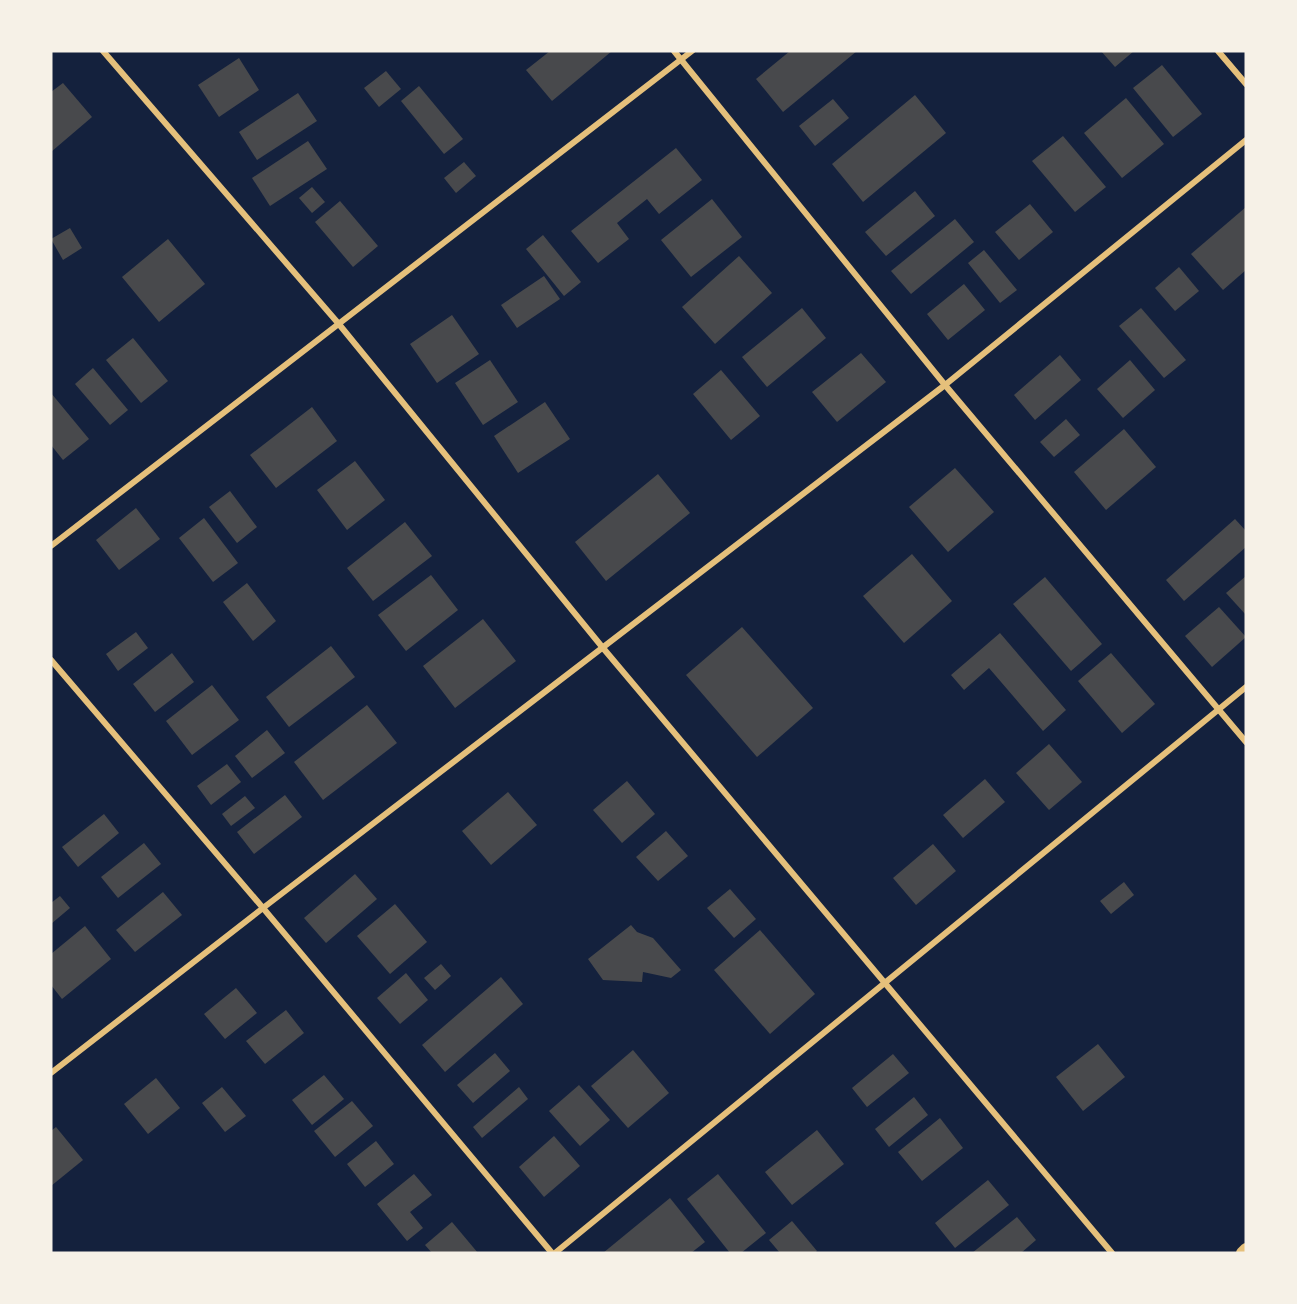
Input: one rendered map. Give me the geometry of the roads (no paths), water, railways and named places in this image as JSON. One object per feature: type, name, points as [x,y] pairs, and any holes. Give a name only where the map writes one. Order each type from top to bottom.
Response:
[{"type":"main road","points":[[1242,1253],[1246,1250]]},
{"type":"street","points":[[103,51],[338,323],[603,648],[1112,1253]]},
{"type":"street","points":[[674,51],[945,385],[1246,742]]},
{"type":"street","points":[[51,546],[692,51]]},
{"type":"street","points":[[1218,51],[1246,84]]},
{"type":"street","points":[[51,1073],[262,908],[945,385],[1246,140]]},
{"type":"street","points":[[51,660],[554,1253],[1246,687]]}]
